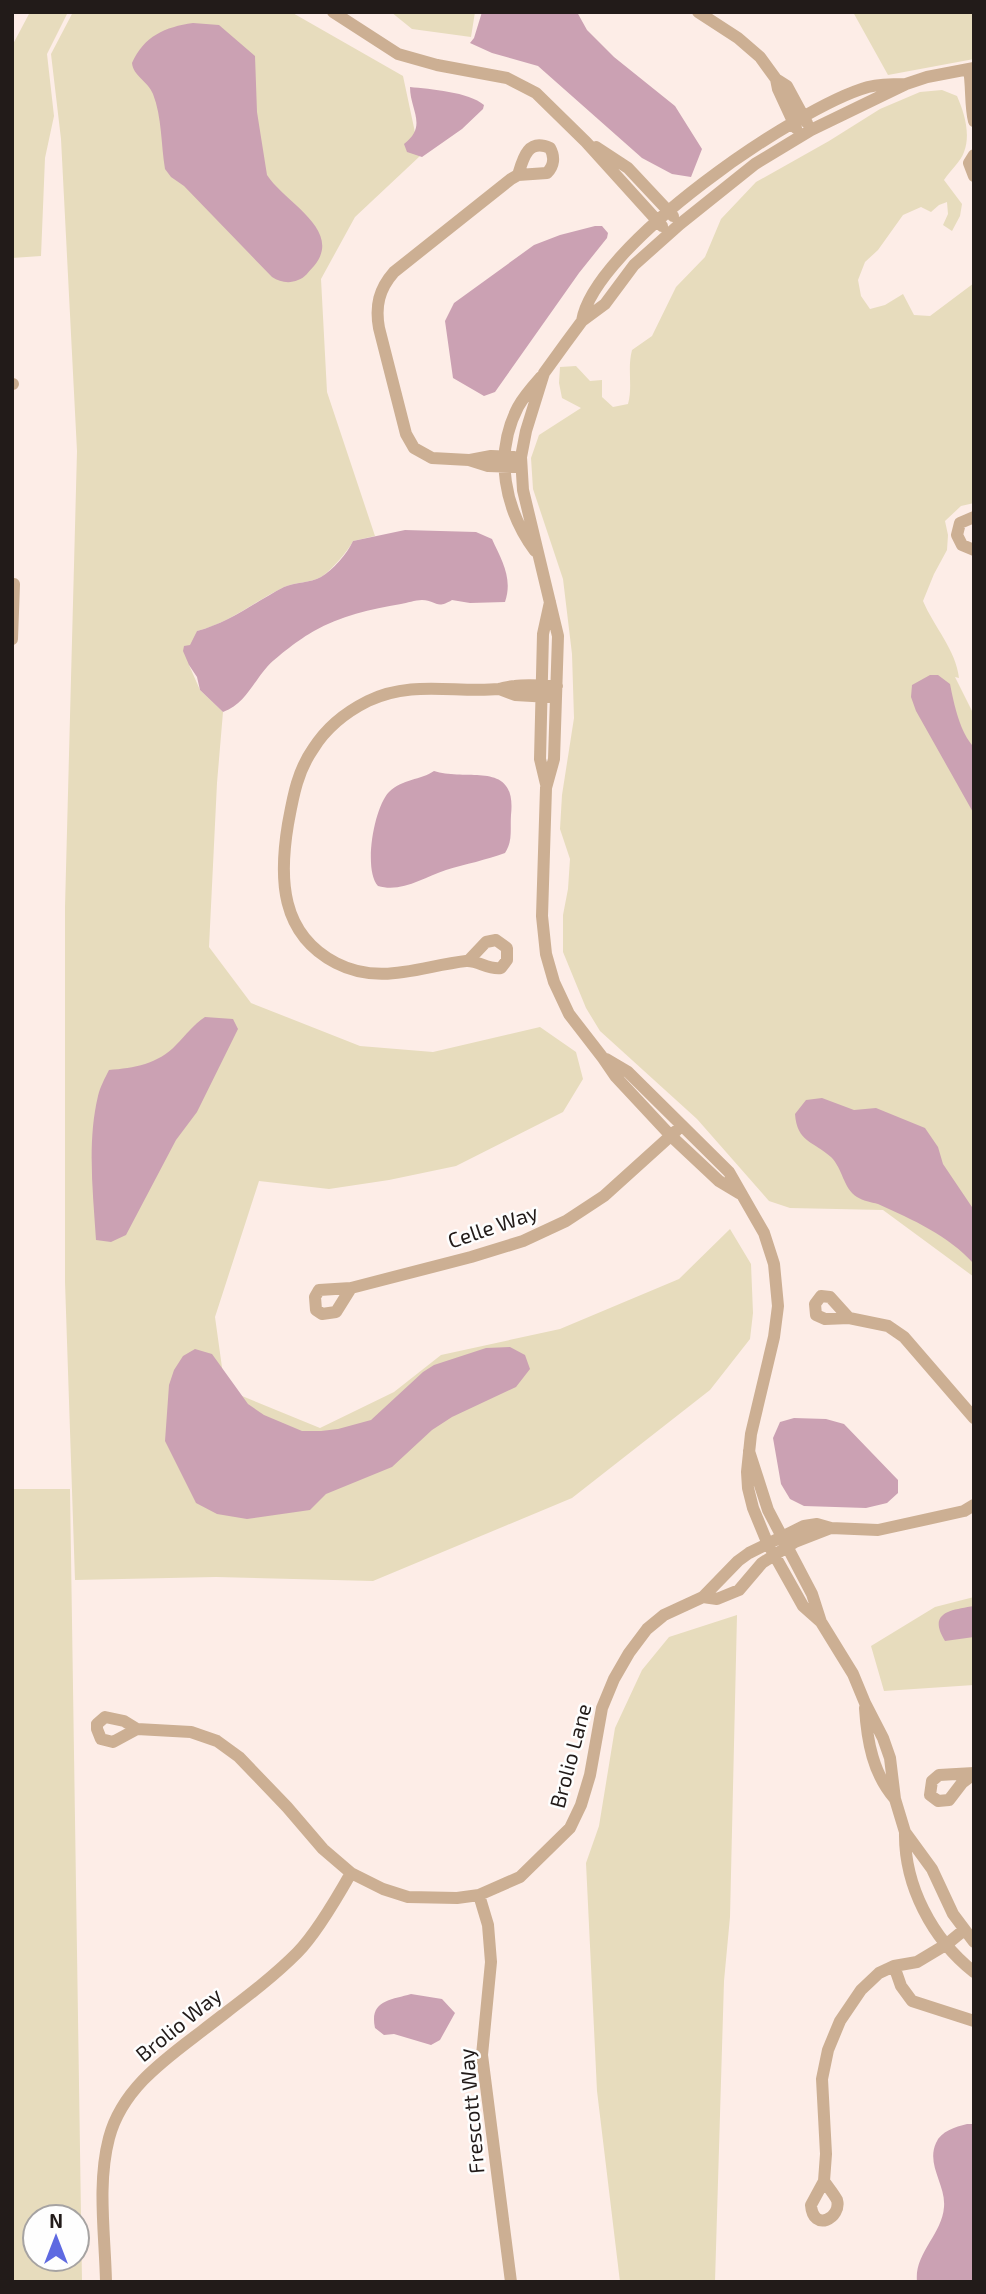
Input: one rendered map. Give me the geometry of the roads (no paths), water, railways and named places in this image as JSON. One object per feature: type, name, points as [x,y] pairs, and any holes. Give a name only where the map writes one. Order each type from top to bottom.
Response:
[{"type":"street","points":[[333,12],[398,54],[437,65],[507,78],[524,85],[536,93],[586,142],[668,233]]},
{"type":"street","points":[[698,12],[751,47],[776,79],[787,86],[798,119],[806,133]]},
{"type":"street","points":[[538,554],[522,533],[512,511],[506,462],[509,432],[517,408],[582,321],[605,304],[634,265],[668,233],[755,164],[806,133],[906,84],[927,77],[972,69],[971,110],[974,121]]},
{"type":"street","points":[[582,321],[584,307],[593,293],[628,250],[713,174],[798,119],[867,88],[884,84],[906,84]]},
{"type":"street","points":[[586,142],[628,168],[680,224]]},
{"type":"street","points":[[974,155],[969,163],[974,176]]},
{"type":"street","points":[[518,174],[394,271],[379,296],[377,312],[410,442],[419,452],[432,458],[469,460],[484,466],[520,462]]},
{"type":"street","points":[[544,373],[526,431],[520,462],[523,490],[558,636],[554,759],[547,788],[542,916],[546,954],[554,982],[569,1014],[616,1077],[719,1181],[739,1193]]},
{"type":"street","points":[[974,517],[961,523],[957,535],[962,545],[974,550]]},
{"type":"street","points":[[12,639],[14,584]]},
{"type":"street","points":[[547,788],[540,759],[541,691],[543,635],[550,602]]},
{"type":"street","points":[[469,960],[387,975],[361,972],[336,963],[315,948],[294,921],[284,889],[283,858],[300,771],[312,749],[337,721],[370,700],[397,691],[432,687],[498,689],[515,695],[557,691]]},
{"type":"street","points":[[603,1058],[628,1072],[729,1172],[764,1233],[774,1264],[778,1306],[774,1336],[754,1414],[748,1488],[753,1507],[774,1555],[803,1606],[821,1622]]},
{"type":"street","name":"Celle Way","points":[[351,1288],[523,1241],[566,1221],[604,1196],[631,1170],[636,1160],[679,1121]]},
{"type":"street","points":[[849,1318],[888,1326],[904,1337],[974,1418]]},
{"type":"street","points":[[749,1451],[768,1510],[812,1594],[821,1622],[853,1674],[883,1738],[890,1758],[895,1799],[905,1832],[907,1869],[915,1890],[929,1919],[947,1944],[974,1972]]},
{"type":"street","points":[[784,1541],[812,1524],[831,1528],[878,1530],[964,1511],[974,1505]]},
{"type":"street","name":"Brolio Lane","points":[[137,1729],[191,1732],[217,1741],[239,1757],[323,1849],[351,1873],[383,1889],[408,1897],[457,1898],[479,1895],[520,1877],[570,1829],[581,1805],[590,1774],[602,1708],[614,1679],[647,1629],[664,1615],[703,1597],[738,1561],[767,1542],[784,1541]]},
{"type":"street","name":"Brolio Lane","points":[[703,1597],[717,1599],[739,1590],[756,1569],[774,1555],[784,1541]]},
{"type":"street","points":[[905,1832],[932,1869],[953,1913],[974,1942]]},
{"type":"street","name":"Brolio Way","points":[[106,2282],[103,2175],[109,2137],[117,2114],[135,2088],[156,2066],[278,1971],[300,1950],[351,1873]]},
{"type":"street","name":"Frescott Way","points":[[479,1895],[488,1925],[491,1962],[482,2055],[511,2282]]},
{"type":"street","points":[[824,2181],[826,2154],[822,2078],[828,2050],[840,2021],[861,1990],[879,1973],[894,1966],[917,1962],[964,1930]]},
{"type":"street","points":[[894,1966],[901,1986],[912,2000],[974,2021]]}]
